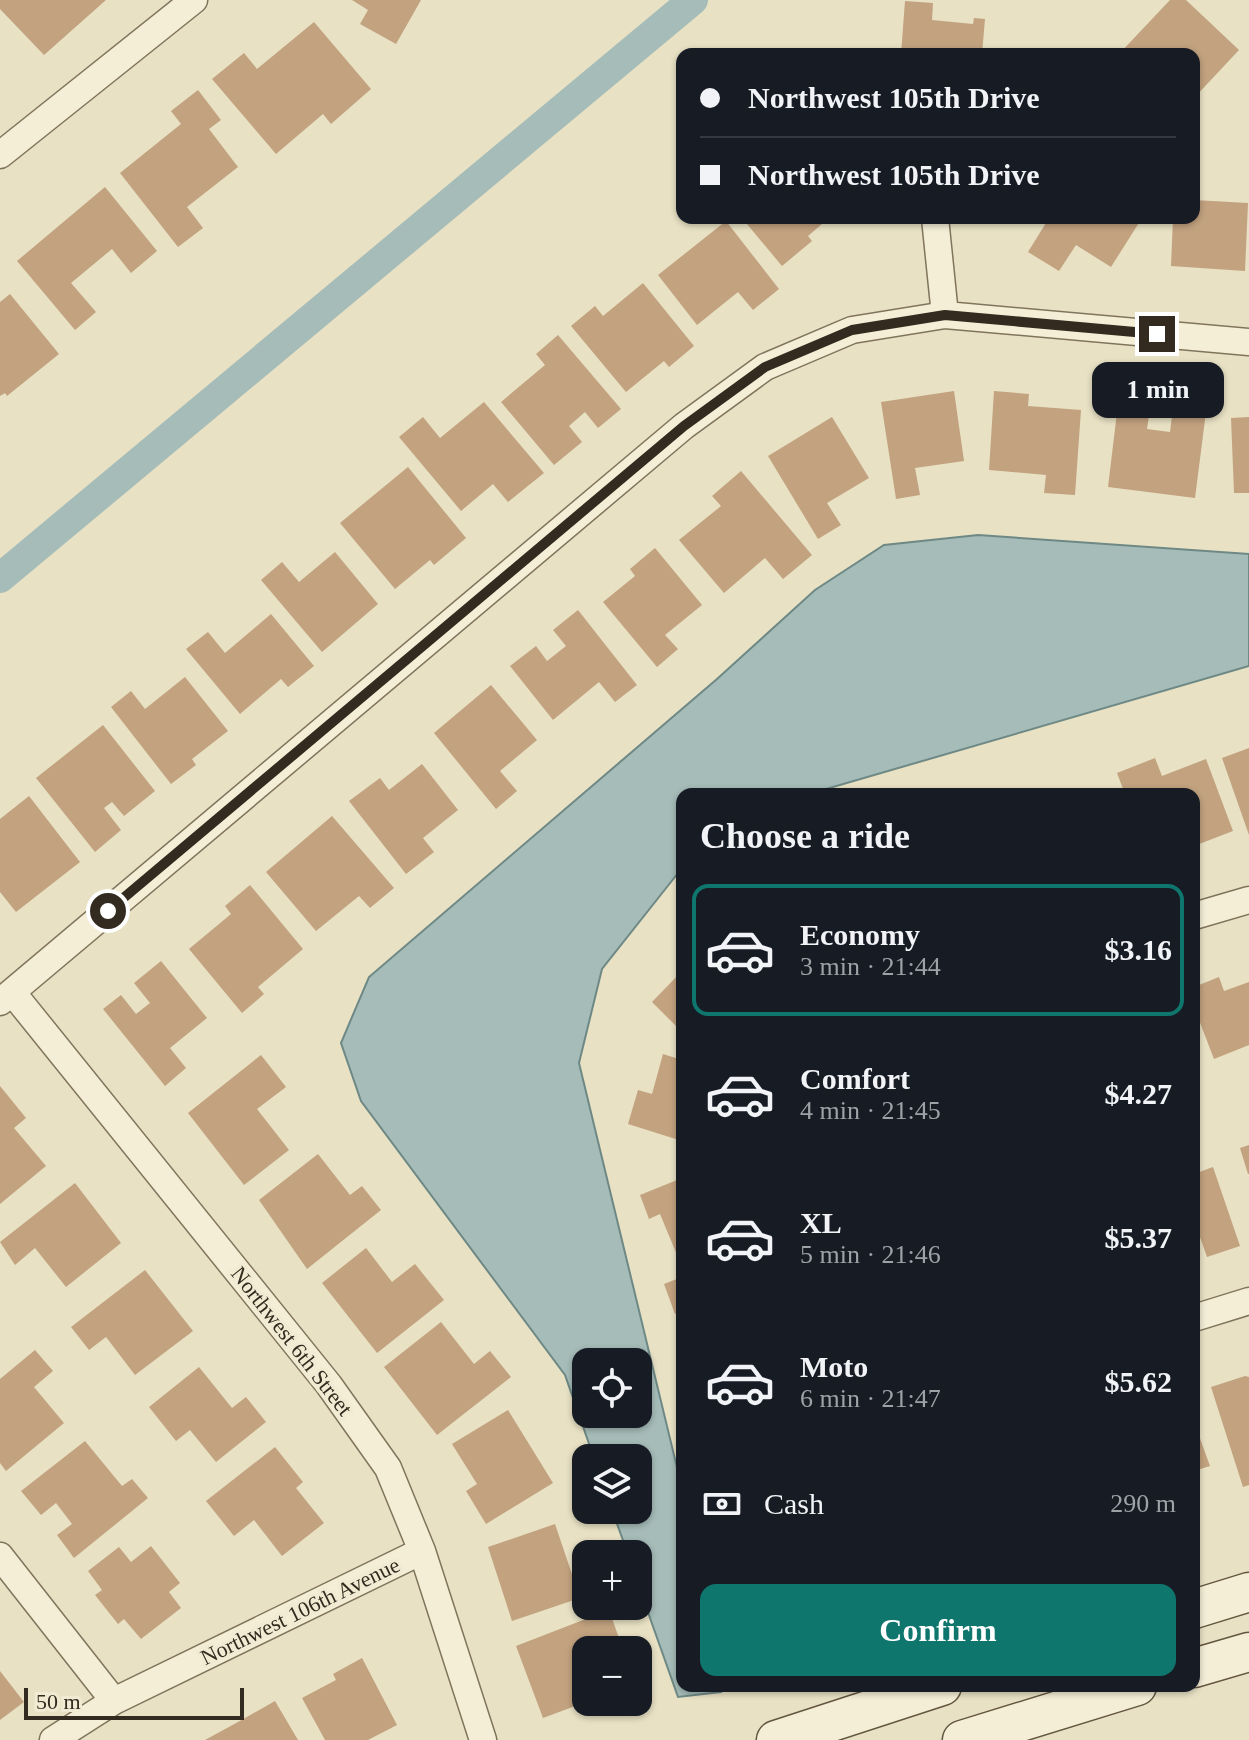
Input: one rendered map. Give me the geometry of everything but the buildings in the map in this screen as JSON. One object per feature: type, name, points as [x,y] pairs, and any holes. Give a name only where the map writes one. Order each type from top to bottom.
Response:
[{"type":"main road","points":[[1200,1607],[1249,1592]]},
{"type":"main road","points":[[1200,1666],[1249,1652]]},
{"type":"main road","points":[[776,1740],[924,1692]]},
{"type":"main road","points":[[962,1740],[1118,1692]]},
{"type":"street","points":[[3,146],[194,0]]},
{"type":"street","points":[[936,224],[945,315]]},
{"type":"street","points":[[6,997],[684,426],[765,367],[852,330],[945,315],[1249,342]]},
{"type":"street","points":[[1200,914],[1249,900]]},
{"type":"street","name":"Northwest 6th Street","points":[[6,997],[329,1385],[388,1468],[422,1551],[483,1740]]},
{"type":"street","points":[[1200,1316],[1249,1301]]},
{"type":"street","name":"Northwest 106th Avenue","points":[[53,1740],[114,1701],[422,1551]]},
{"type":"street","points":[[0,1556],[114,1701]]},
{"type":"water","points":[[978,535],[1249,554],[1249,666],[830,788],[676,788],[676,876],[602,969],[579,1063],[648,1348],[572,1348],[572,1395],[565,1375],[361,1101],[341,1043],[369,977],[717,679],[815,590],[884,545]]},
{"type":"water","points":[[652,1364],[676,1463],[676,1691],[651,1620],[652,1540],[623,1540],[617,1524],[652,1524],[652,1444],[589,1444],[584,1428],[652,1428]]},
{"type":"water","points":[[676,1692],[721,1692],[678,1697]]},
{"type":"waterway","points":[[0,578],[693,0]]},
{"type":"route","points":[[108,911],[684,426],[765,367],[852,330],[945,315],[1157,334]]}]
